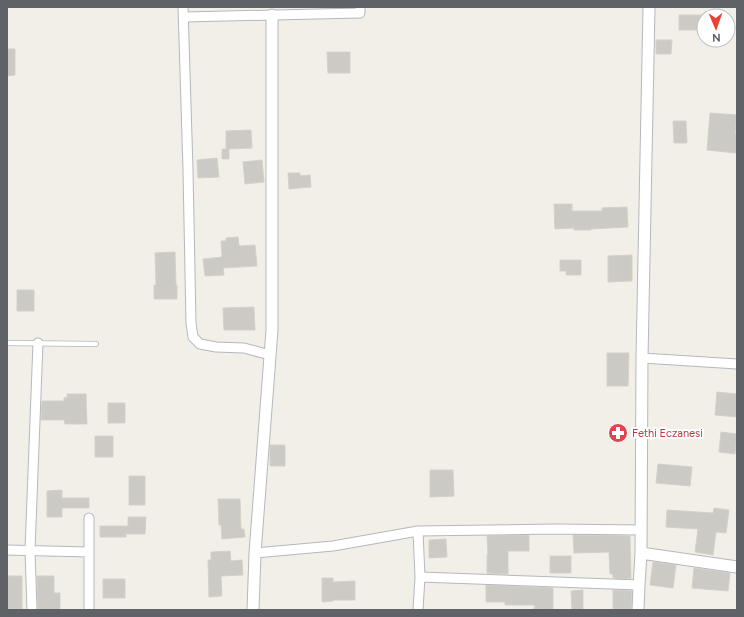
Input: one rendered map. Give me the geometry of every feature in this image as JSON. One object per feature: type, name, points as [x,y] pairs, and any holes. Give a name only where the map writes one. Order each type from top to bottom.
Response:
[{"type":"street","points":[[183,7],[191,323],[193,337],[200,344],[244,348],[270,355]]},
{"type":"street","points":[[184,17],[360,13],[360,7]]},
{"type":"street","points":[[638,610],[641,553],[642,358],[649,7]]},
{"type":"street","points":[[253,610],[255,553],[272,330],[272,15]]},
{"type":"street","points":[[32,610],[30,550],[38,343]]},
{"type":"street","points":[[642,358],[737,364]]},
{"type":"street","points":[[89,518],[89,610]]},
{"type":"street","points":[[255,553],[333,546],[418,532],[555,529],[640,530]]},
{"type":"street","points":[[418,532],[420,577],[418,610]]},
{"type":"street","points":[[7,550],[89,552]]},
{"type":"street","points":[[641,553],[737,567]]},
{"type":"street","points":[[420,577],[639,586]]},
{"type":"lane","points":[[7,343],[96,344]]},
{"type":"building","points":[[679,15],[696,15],[696,30],[679,30]]},
{"type":"building","points":[[656,40],[672,40],[671,54],[656,54]]},
{"type":"building","points":[[7,49],[15,49],[15,75],[7,76]]},
{"type":"building","points":[[327,52],[350,52],[350,73],[328,73]]},
{"type":"building","points":[[710,113],[737,115],[735,134],[737,134],[736,153],[707,150]]},
{"type":"building","points":[[673,121],[686,121],[687,143],[674,143]]},
{"type":"building","points":[[251,130],[252,148],[229,149],[229,159],[222,159],[222,149],[226,149],[226,131]]},
{"type":"building","points":[[217,158],[219,177],[198,178],[197,160]]},
{"type":"building","points":[[262,160],[264,182],[245,184],[243,162]]},
{"type":"building","points":[[288,173],[300,173],[300,176],[310,175],[311,187],[289,189]]},
{"type":"building","points":[[554,204],[572,204],[572,211],[602,211],[602,208],[627,207],[628,227],[591,230],[574,230],[574,228],[555,229]]},
{"type":"building","points":[[238,237],[239,246],[255,245],[257,266],[223,268],[224,275],[205,276],[203,259],[222,257],[221,241],[226,241],[226,238]]},
{"type":"building","points":[[175,252],[177,299],[154,299],[154,285],[156,285],[155,253]]},
{"type":"building","points":[[632,255],[632,281],[608,282],[608,256]]},
{"type":"building","points":[[560,260],[581,260],[581,275],[566,275],[566,271],[560,271]]},
{"type":"building","points":[[17,290],[34,290],[34,311],[17,311]]},
{"type":"building","points":[[254,307],[255,330],[224,330],[223,308]]},
{"type":"building","points":[[607,353],[629,353],[628,386],[607,386]]},
{"type":"building","points":[[717,392],[737,394],[737,417],[715,415]]},
{"type":"building","points":[[67,394],[86,394],[87,424],[65,424],[64,420],[41,420],[42,401],[64,401]]},
{"type":"building","points":[[108,403],[125,403],[125,423],[108,423]]},
{"type":"building","points":[[721,432],[737,434],[735,454],[719,452]]},
{"type":"building","points":[[95,436],[113,436],[113,457],[95,457]]},
{"type":"building","points":[[270,445],[285,445],[285,466],[270,466]]},
{"type":"building","points":[[658,464],[692,467],[690,486],[656,483]]},
{"type":"building","points":[[430,470],[453,470],[454,496],[430,497]]},
{"type":"building","points":[[129,476],[145,476],[145,505],[129,505]]},
{"type":"building","points":[[62,490],[62,498],[89,498],[89,508],[62,508],[62,517],[47,517],[47,491]]},
{"type":"building","points":[[218,499],[240,499],[241,529],[244,529],[245,537],[222,539],[221,525],[219,525]]},
{"type":"building","points":[[714,508],[729,510],[726,533],[716,532],[713,555],[695,552],[698,529],[666,527],[667,510],[713,513]]},
{"type":"building","points":[[128,517],[146,517],[145,534],[126,534],[126,537],[100,537],[100,526],[128,526]]},
{"type":"building","points":[[529,535],[529,551],[508,551],[508,574],[487,573],[487,536]]},
{"type":"building","points":[[573,535],[630,536],[631,579],[613,578],[613,574],[610,574],[609,552],[574,553]]},
{"type":"building","points":[[446,539],[447,557],[429,558],[429,540]]},
{"type":"building","points":[[230,551],[231,561],[242,560],[243,575],[221,576],[222,596],[209,597],[208,560],[211,560],[211,552]]},
{"type":"building","points":[[550,556],[571,556],[571,573],[550,573]]},
{"type":"building","points":[[653,562],[676,565],[673,588],[650,585]]},
{"type":"building","points":[[694,568],[730,573],[728,591],[692,588]]},
{"type":"building","points":[[7,576],[22,576],[22,609],[7,609]]},
{"type":"building","points":[[37,576],[54,576],[54,593],[60,593],[60,610],[38,610]]},
{"type":"building","points":[[322,578],[333,578],[333,582],[355,581],[355,600],[333,600],[322,602]]},
{"type":"building","points":[[103,579],[125,579],[125,598],[103,598]]},
{"type":"building","points":[[486,585],[553,588],[553,610],[534,609],[535,605],[505,605],[505,602],[486,602]]},
{"type":"building","points":[[583,590],[583,610],[572,610],[571,591]]},
{"type":"building","points":[[613,590],[632,591],[631,609],[613,609]]},
{"type":"place","name":"Fethi Eczanesi","points":[[618,433]]}]
